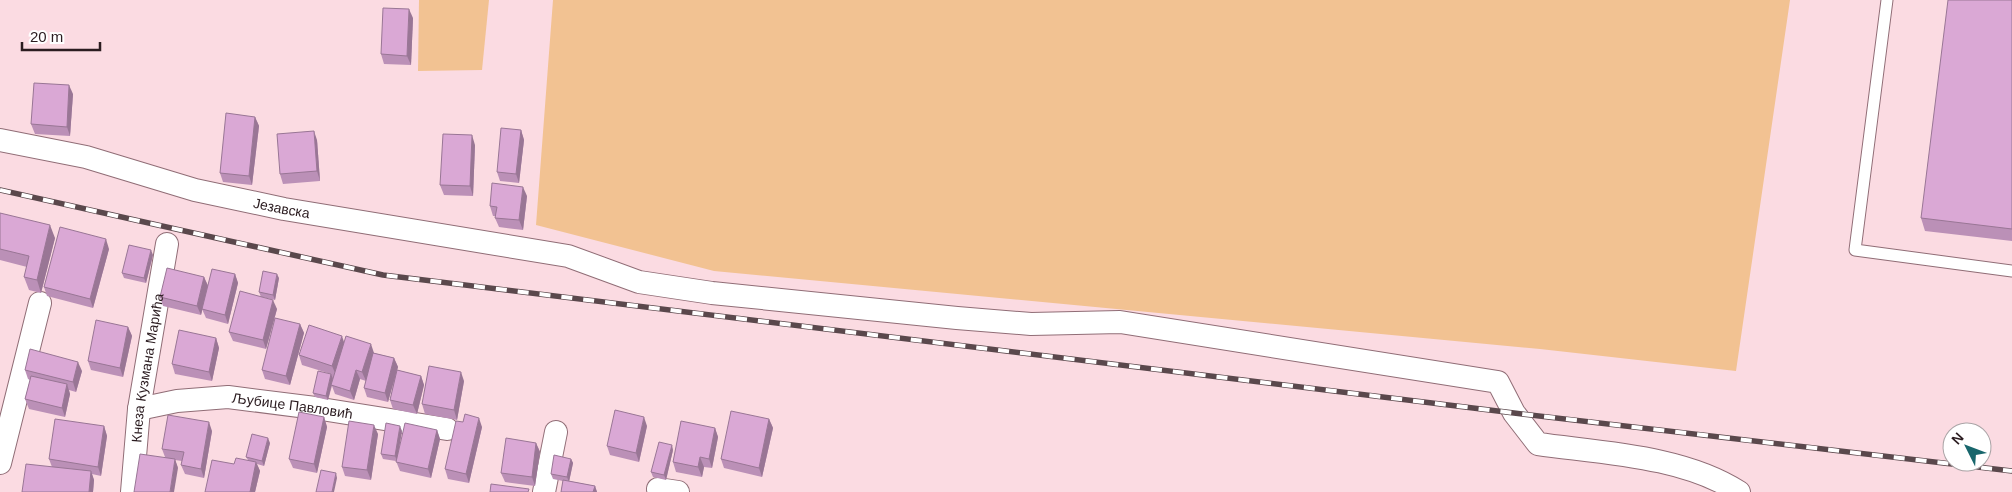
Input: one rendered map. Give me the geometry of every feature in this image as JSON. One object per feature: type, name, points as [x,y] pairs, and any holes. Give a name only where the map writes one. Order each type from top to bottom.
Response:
[{"type":"street","name":"Језавска","points":[[0,140],[86,157],[195,190],[284,209],[568,256],[638,282],[712,293],[1031,324],[1120,322],[1498,382],[1514,413],[1538,444],[1666,462],[1704,474],[1739,492]]},
{"type":"street","name":"Кнеза Кузмана Марића","points":[[132,492],[139,409],[167,244]]},
{"type":"street","points":[[0,463],[40,303]]},
{"type":"street","name":"Љубице Павловић","points":[[139,409],[177,401],[228,397],[315,408],[446,429]]},
{"type":"street","points":[[544,492],[556,432]]},
{"type":"lane","points":[[1887,0],[1855,250],[2012,271]]},
{"type":"shaded area","points":[[419,0],[489,0],[482,70],[418,71]]},
{"type":"shaded area","points":[[553,0],[1790,0],[1736,371],[1540,349],[714,271],[536,225]]},
{"type":"building","points":[[1948,0],[2012,0],[2012,229],[1921,218]]},
{"type":"building","points":[[383,8],[409,9],[407,56],[381,54]]},
{"type":"building","points":[[34,83],[69,85],[67,127],[31,124]]},
{"type":"building","points":[[226,113],[255,117],[249,176],[220,173]]},
{"type":"building","points":[[501,128],[521,130],[516,174],[497,172]]},
{"type":"building","points":[[314,131],[317,171],[280,174],[277,134]]},
{"type":"building","points":[[443,134],[472,135],[470,186],[440,185]]},
{"type":"building","points":[[492,183],[523,187],[519,220],[495,218],[497,207],[490,206]]},
{"type":"building","points":[[0,213],[50,225],[37,280],[24,277],[29,256],[0,249]]},
{"type":"building","points":[[60,227],[106,239],[90,299],[44,287]]},
{"type":"building","points":[[129,245],[151,250],[144,278],[122,273]]},
{"type":"building","points":[[167,268],[204,277],[197,306],[160,297]]},
{"type":"building","points":[[212,269],[235,274],[225,315],[202,309]]},
{"type":"building","points":[[263,271],[277,274],[273,295],[259,292]]},
{"type":"building","points":[[240,291],[273,300],[263,340],[229,332]]},
{"type":"building","points":[[275,318],[300,324],[286,376],[262,370]]},
{"type":"building","points":[[96,320],[128,327],[120,368],[88,361]]},
{"type":"building","points":[[309,325],[342,336],[332,366],[299,355]]},
{"type":"building","points":[[179,330],[216,338],[209,372],[172,364]]},
{"type":"building","points":[[346,336],[371,344],[362,372],[356,370],[350,391],[331,385]]},
{"type":"building","points":[[30,349],[78,362],[73,382],[25,370]]},
{"type":"building","points":[[373,353],[394,358],[385,393],[364,388]]},
{"type":"building","points":[[429,366],[461,372],[454,410],[422,404]]},
{"type":"building","points":[[397,370],[421,376],[413,405],[390,400]]},
{"type":"building","points":[[318,371],[331,374],[326,396],[313,393]]},
{"type":"building","points":[[31,376],[67,384],[62,408],[25,399]]},
{"type":"building","points":[[615,410],[644,417],[636,453],[607,446]]},
{"type":"building","points":[[731,411],[769,419],[759,468],[721,459]]},
{"type":"building","points":[[299,412],[324,417],[314,464],[289,459]]},
{"type":"building","points":[[465,414],[479,418],[466,474],[445,469],[456,421],[463,422]]},
{"type":"building","points":[[168,415],[209,422],[201,469],[181,465],[184,452],[162,449]]},
{"type":"building","points":[[55,419],[104,426],[98,467],[49,459]]},
{"type":"building","points":[[349,421],[374,425],[367,470],[342,467]]},
{"type":"building","points":[[681,421],[715,428],[709,459],[700,457],[698,467],[673,462]]},
{"type":"building","points":[[386,423],[400,426],[395,456],[381,454]]},
{"type":"building","points":[[405,423],[437,430],[428,469],[396,462]]},
{"type":"building","points":[[252,434],[268,438],[262,461],[246,457]]},
{"type":"building","points":[[506,438],[536,443],[532,477],[501,473]]},
{"type":"building","points":[[659,442],[672,445],[664,475],[651,472]]},
{"type":"building","points":[[140,454],[175,459],[170,492],[134,492]]},
{"type":"building","points":[[554,455],[571,459],[567,477],[551,474]]},
{"type":"building","points":[[236,458],[256,462],[250,492],[205,492],[212,460],[234,464]]},
{"type":"building","points":[[26,464],[91,471],[89,492],[22,492]]},
{"type":"building","points":[[321,470],[336,473],[332,492],[316,492]]},
{"type":"building","points":[[563,480],[595,486],[593,492],[561,492]]},
{"type":"building","points":[[491,484],[529,489],[528,492],[490,492]]},
{"type":"railway","points":[[0,190],[383,275],[1514,413],[2012,471]]}]
